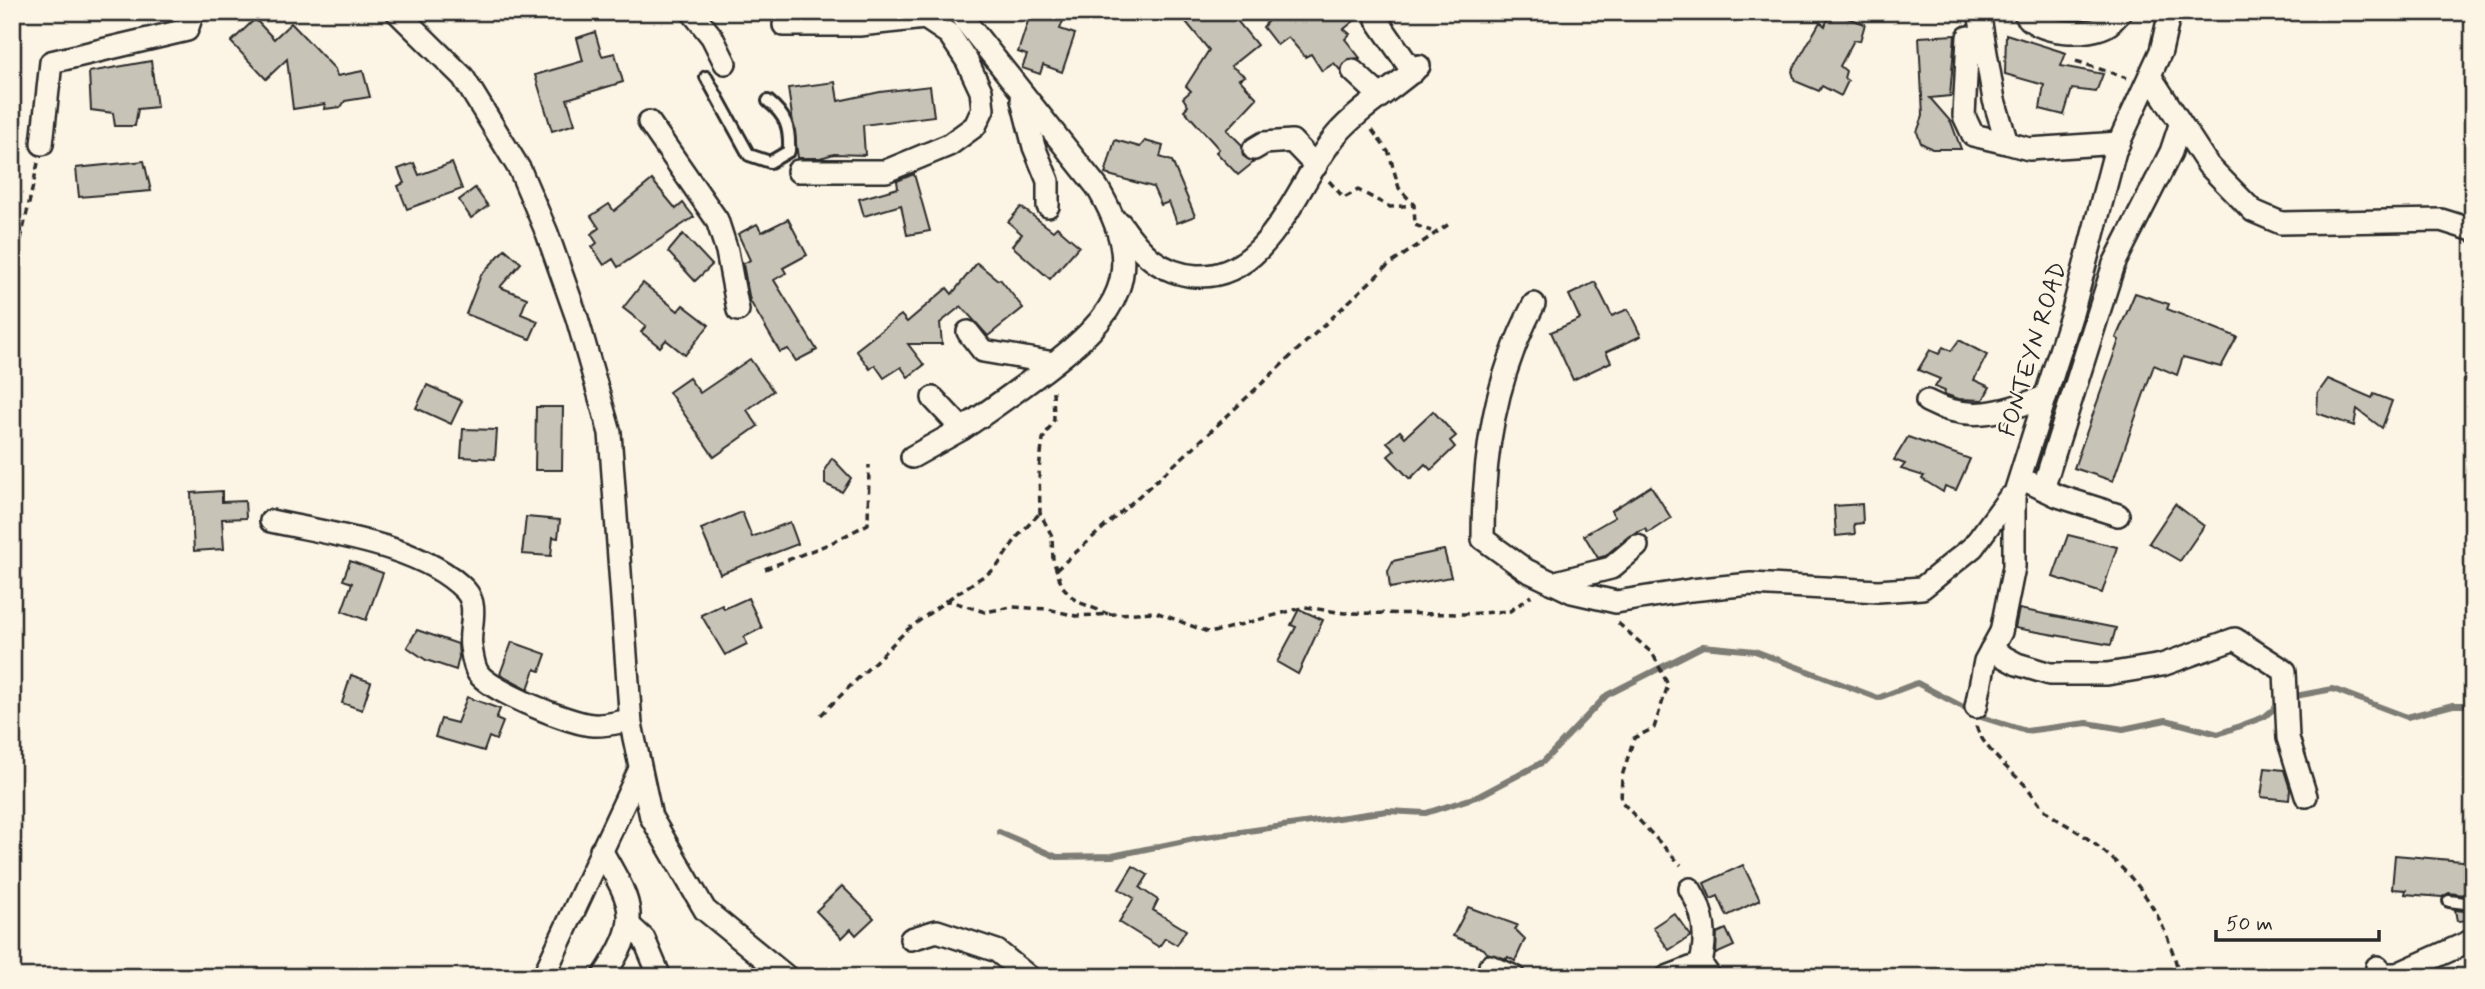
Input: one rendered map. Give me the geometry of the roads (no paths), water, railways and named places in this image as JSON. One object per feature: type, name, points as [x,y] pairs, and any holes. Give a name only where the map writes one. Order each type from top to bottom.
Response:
[{"type":"street","points":[[42,144],[51,62],[187,30],[192,12]]},
{"type":"street","points":[[397,12],[463,78],[520,170],[578,318],[610,433],[630,720],[650,817],[705,910],[787,977]]},
{"type":"street","points":[[692,12],[712,37],[725,63]]},
{"type":"street","points":[[958,12],[1097,187],[1132,241],[1153,261],[1175,274],[1202,276],[1236,268],[1259,250],[1335,136],[1359,113],[1416,69],[1377,20]]},
{"type":"street","points":[[1979,12],[1994,100],[2007,143]]},
{"type":"street","points":[[2024,12],[2028,21],[2043,28],[2068,33],[2108,25],[2120,12]]},
{"type":"street","name":"FONTEYN ROAD","points":[[1976,707],[1985,661],[2001,632],[2014,567],[2014,496],[2119,143],[2161,51],[2170,12]]},
{"type":"street","points":[[785,25],[859,25],[925,18],[949,34],[967,61],[981,91],[983,109],[975,126],[949,145],[886,171],[797,171]]},
{"type":"street","points":[[1968,37],[1964,116],[1973,135],[2029,149],[2119,143]]},
{"type":"street","points":[[1353,71],[1380,96]]},
{"type":"street","points":[[2148,80],[2208,165],[2253,211],[2281,223],[2441,220],[2473,230]]},
{"type":"street","points":[[1018,88],[1034,147],[1048,181],[1048,205]]},
{"type":"street","points":[[649,122],[717,220],[738,310]]},
{"type":"street","points":[[2043,488],[2114,264],[2171,152],[2180,125]]},
{"type":"street","points":[[1254,149],[1264,143],[1292,141],[1316,166]]},
{"type":"street","points":[[912,457],[962,429],[1054,363],[1109,312],[1122,281],[1124,254],[1115,216]]},
{"type":"street","points":[[1534,304],[1515,341],[1499,388],[1483,484],[1483,538],[1526,570],[1552,583],[1588,596],[1616,602],[1751,584],[1878,592],[1922,588],[1973,547],[2009,498]]},
{"type":"street","points":[[968,332],[983,351],[1054,363]]},
{"type":"street","points":[[1927,401],[1947,412],[1978,415],[2016,408],[2045,397]]},
{"type":"street","points":[[933,398],[962,429]]},
{"type":"street","points":[[2020,477],[2118,515]]},
{"type":"street","points":[[271,521],[387,546],[443,574],[467,592],[473,610],[470,645],[477,672],[492,685],[564,719],[594,725],[630,720]]},
{"type":"street","points":[[1552,583],[1611,568],[1637,546]]},
{"type":"street","points":[[1991,650],[2017,664],[2050,674],[2107,674],[2162,665],[2235,639],[2285,671],[2288,738],[2306,796]]},
{"type":"street","points":[[542,977],[639,771]]},
{"type":"street","points":[[601,850],[627,895],[631,927],[603,977]]},
{"type":"street","points":[[1667,977],[1705,970],[1702,909],[1690,889]]},
{"type":"street","points":[[631,927],[644,939],[660,977]]},
{"type":"street","points":[[911,939],[937,931],[997,951],[1029,977]]},
{"type":"street","points":[[2376,977],[2377,967],[2384,974],[2397,974],[2473,940]]},
{"type":"street","points":[[1490,966],[1515,977]]},
{"type":"lane","points":[[706,77],[749,155],[770,162],[789,150],[790,131],[784,115],[768,101]]},
{"type":"lane","points":[[2449,901],[2473,904]]},
{"type":"waterway","points":[[999,832],[1057,857],[1112,856],[1199,838],[1387,811],[1426,813],[1479,796],[1543,762],[1607,695],[1703,646],[1755,651],[1878,698],[1917,683],[1984,718],[2026,731],[2087,723],[2123,729],[2166,720],[2218,734],[2264,717],[2281,703]]},
{"type":"waterway","points":[[2290,697],[2333,689],[2407,717],[2453,705],[2473,705]]}]
